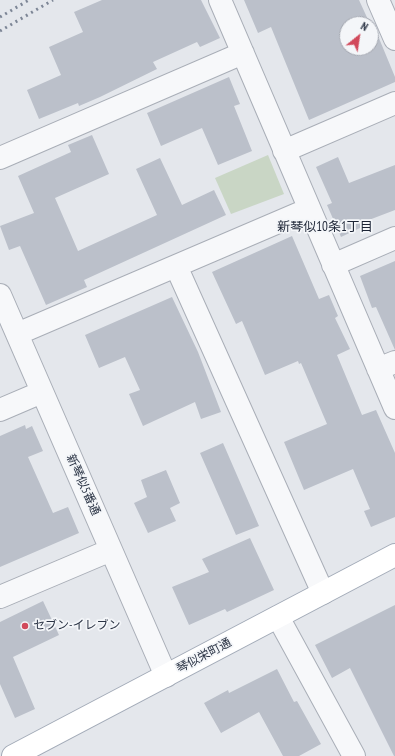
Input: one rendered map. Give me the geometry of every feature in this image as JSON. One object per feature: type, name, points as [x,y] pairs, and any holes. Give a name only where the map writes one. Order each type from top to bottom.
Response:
[{"type":"main road","name":"琴似栄町通","points":[[13,756],[395,555]]},
{"type":"street","points":[[220,0],[333,265],[387,366],[395,408]]},
{"type":"street","points":[[378,0],[395,39]]},
{"type":"street","points":[[0,158],[243,53]]},
{"type":"street","points":[[284,151],[395,103]]},
{"type":"street","points":[[17,334],[309,208]]},
{"type":"street","points":[[333,265],[395,238]]},
{"type":"street","points":[[176,266],[323,593]]},
{"type":"street","name":"新琴似5番通","points":[[0,295],[166,676]]},
{"type":"street","points":[[0,410],[42,392]]},
{"type":"street","points":[[0,598],[111,550]]},
{"type":"street","points":[[278,617],[354,756]]},
{"type":"green space","points":[[268,155],[284,194],[231,214],[215,178]]},
{"type":"building","points":[[102,0],[201,0],[220,38],[200,47],[197,42],[153,62],[157,69],[100,97],[79,106],[78,103],[39,119],[27,90],[61,75],[49,47],[83,32],[74,12]]},
{"type":"building","points":[[244,0],[359,0],[366,16],[339,16],[339,56],[379,56],[379,38],[395,77],[395,82],[309,120],[271,27],[258,33]]},
{"type":"building","points":[[229,77],[240,104],[234,106],[252,151],[218,165],[202,128],[161,146],[147,113]]},
{"type":"building","points":[[92,135],[109,174],[55,198],[78,251],[157,215],[136,169],[160,158],[182,205],[214,190],[226,215],[84,280],[87,287],[46,305],[20,246],[9,250],[0,226],[34,213],[18,176],[71,152],[68,145]]},
{"type":"building","points":[[338,157],[349,183],[395,165],[395,210],[361,223],[362,227],[341,237],[327,205],[332,203],[316,167]]},
{"type":"building","points":[[292,236],[319,299],[329,295],[338,316],[335,318],[350,349],[337,355],[362,415],[376,410],[395,453],[395,517],[371,527],[364,511],[370,509],[353,469],[304,490],[284,442],[327,424],[301,363],[299,364],[298,361],[265,375],[242,321],[236,324],[212,272]]},
{"type":"building","points":[[395,261],[395,350],[376,307],[372,308],[360,276]]},
{"type":"building","points":[[172,297],[198,352],[221,412],[201,419],[195,402],[143,426],[129,394],[140,390],[125,357],[99,368],[85,335]]},
{"type":"building","points":[[25,425],[26,429],[32,426],[43,451],[28,457],[53,513],[68,507],[79,533],[0,567],[0,436]]},
{"type":"building","points":[[223,443],[259,526],[236,535],[200,453]]},
{"type":"building","points":[[166,470],[180,503],[170,508],[176,521],[148,533],[134,503],[147,497],[141,480]]},
{"type":"building","points":[[250,538],[274,590],[227,612],[225,609],[189,625],[172,587],[209,572],[202,559]]},
{"type":"building","points":[[43,601],[59,635],[13,657],[35,709],[15,718],[0,684],[0,622]]},
{"type":"building","points":[[395,605],[394,756],[350,668],[332,678],[315,645]]},
{"type":"building","points":[[277,669],[294,702],[297,701],[321,744],[299,756],[283,756],[259,712],[221,733],[204,703],[228,690],[229,693]]},
{"type":"railway","points":[[0,17],[29,0]]},
{"type":"railway","points":[[0,31],[53,0]]},
{"type":"place","name":"セブン-イレブン","points":[[25,626]]},
{"type":"district","name":"新琴似10条1丁目","points":[[325,227]]}]
